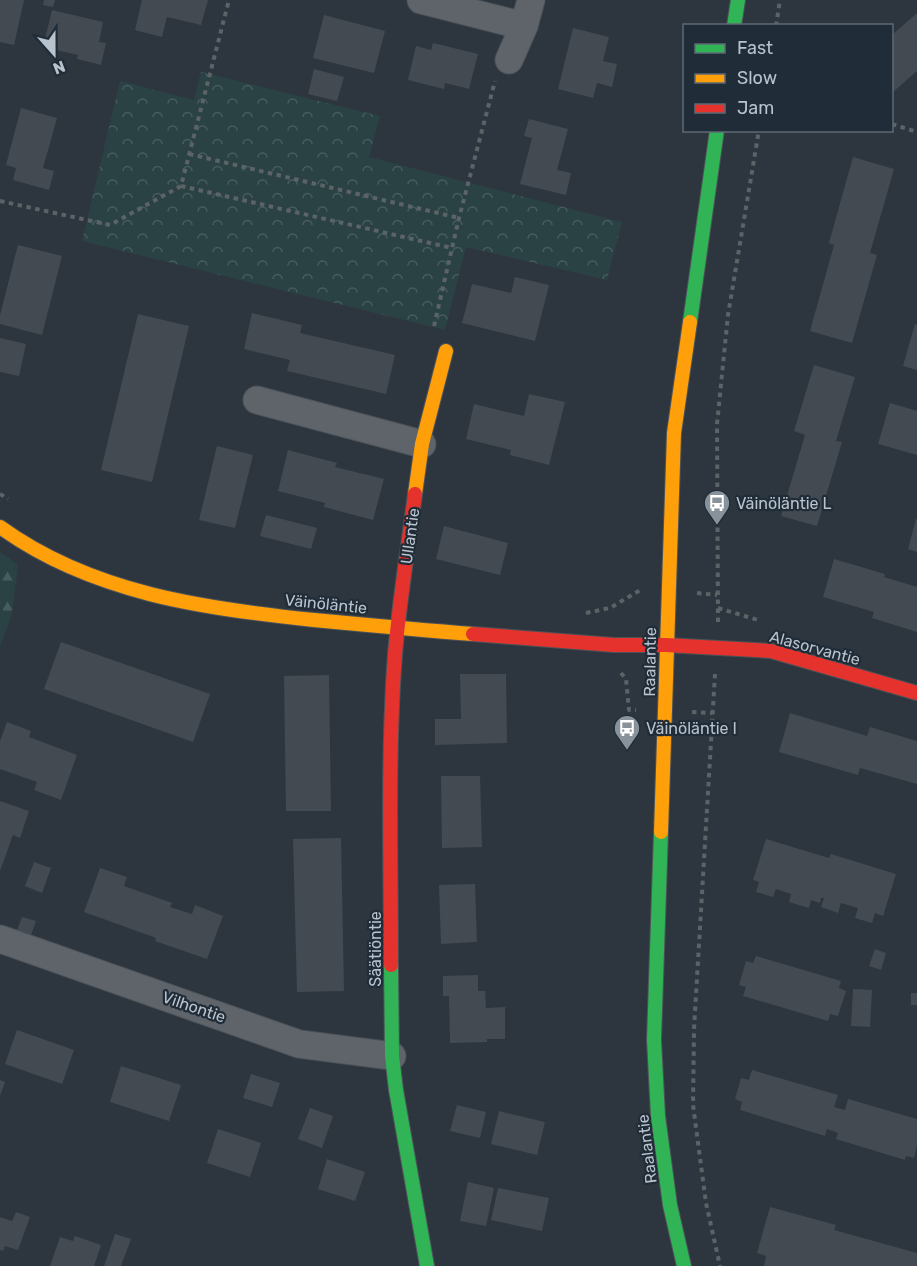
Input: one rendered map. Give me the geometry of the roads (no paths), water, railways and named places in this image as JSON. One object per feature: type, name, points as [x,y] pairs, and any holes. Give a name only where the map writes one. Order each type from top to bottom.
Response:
[{"type":"street","points":[[421,0],[524,26]]},
{"type":"street","points":[[509,60],[524,26],[531,0]]},
{"type":"street","points":[[734,24],[738,0]]},
{"type":"street","name":"Raalantie","points":[[684,1266],[670,1204],[658,1116],[654,1040],[674,433],[717,132]]},
{"type":"street","name":"Ullantie","points":[[398,628],[422,444],[446,351]]},
{"type":"street","points":[[257,400],[422,444]]},
{"type":"street","name":"Väinöläntie","points":[[0,527],[25,545],[74,569],[161,598],[236,612],[398,628],[614,645],[666,645]]},
{"type":"street","name":"Säätiöntie","points":[[398,628],[393,684],[390,801],[392,1056],[427,1266]]},
{"type":"street","name":"Alasorvantie","points":[[666,645],[771,651],[917,693]]},
{"type":"street","name":"Vilhontie","points":[[0,939],[299,1044],[392,1056]]},
{"type":"place","name":"Väinöläntie L","points":[[717,526]]},
{"type":"place","name":"Väinöläntie I","points":[[627,751]]}]
